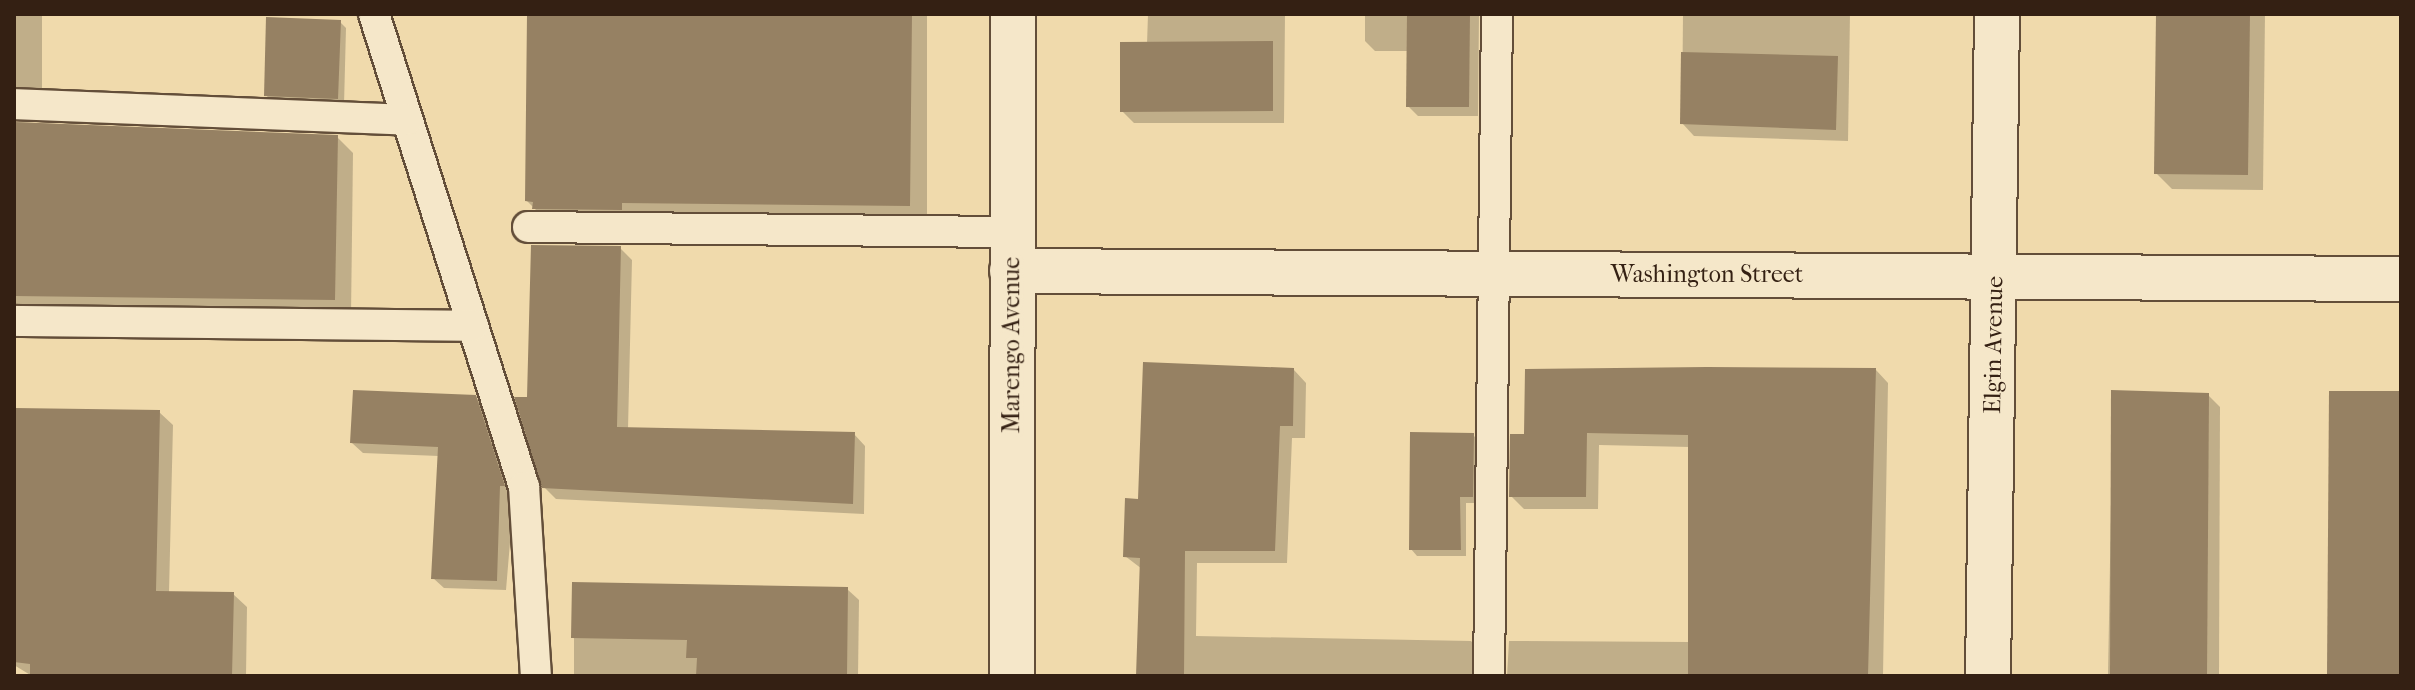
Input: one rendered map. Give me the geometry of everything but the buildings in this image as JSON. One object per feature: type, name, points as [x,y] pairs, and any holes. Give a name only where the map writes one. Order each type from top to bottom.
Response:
[{"type":"street","name":"Marengo Avenue","points":[[1012,676],[1013,14]]},
{"type":"street","name":"Elgin Avenue","points":[[1988,676],[1996,277],[1997,14]]},
{"type":"street","name":"Washington Street","points":[[1012,252],[1494,274],[2401,279]]},
{"type":"lane","points":[[374,14],[524,487],[536,676]]},
{"type":"lane","points":[[1489,676],[1497,14]]},
{"type":"lane","points":[[14,104],[407,120]]},
{"type":"lane","points":[[528,227],[1012,252]]},
{"type":"lane","points":[[14,321],[473,326]]}]
